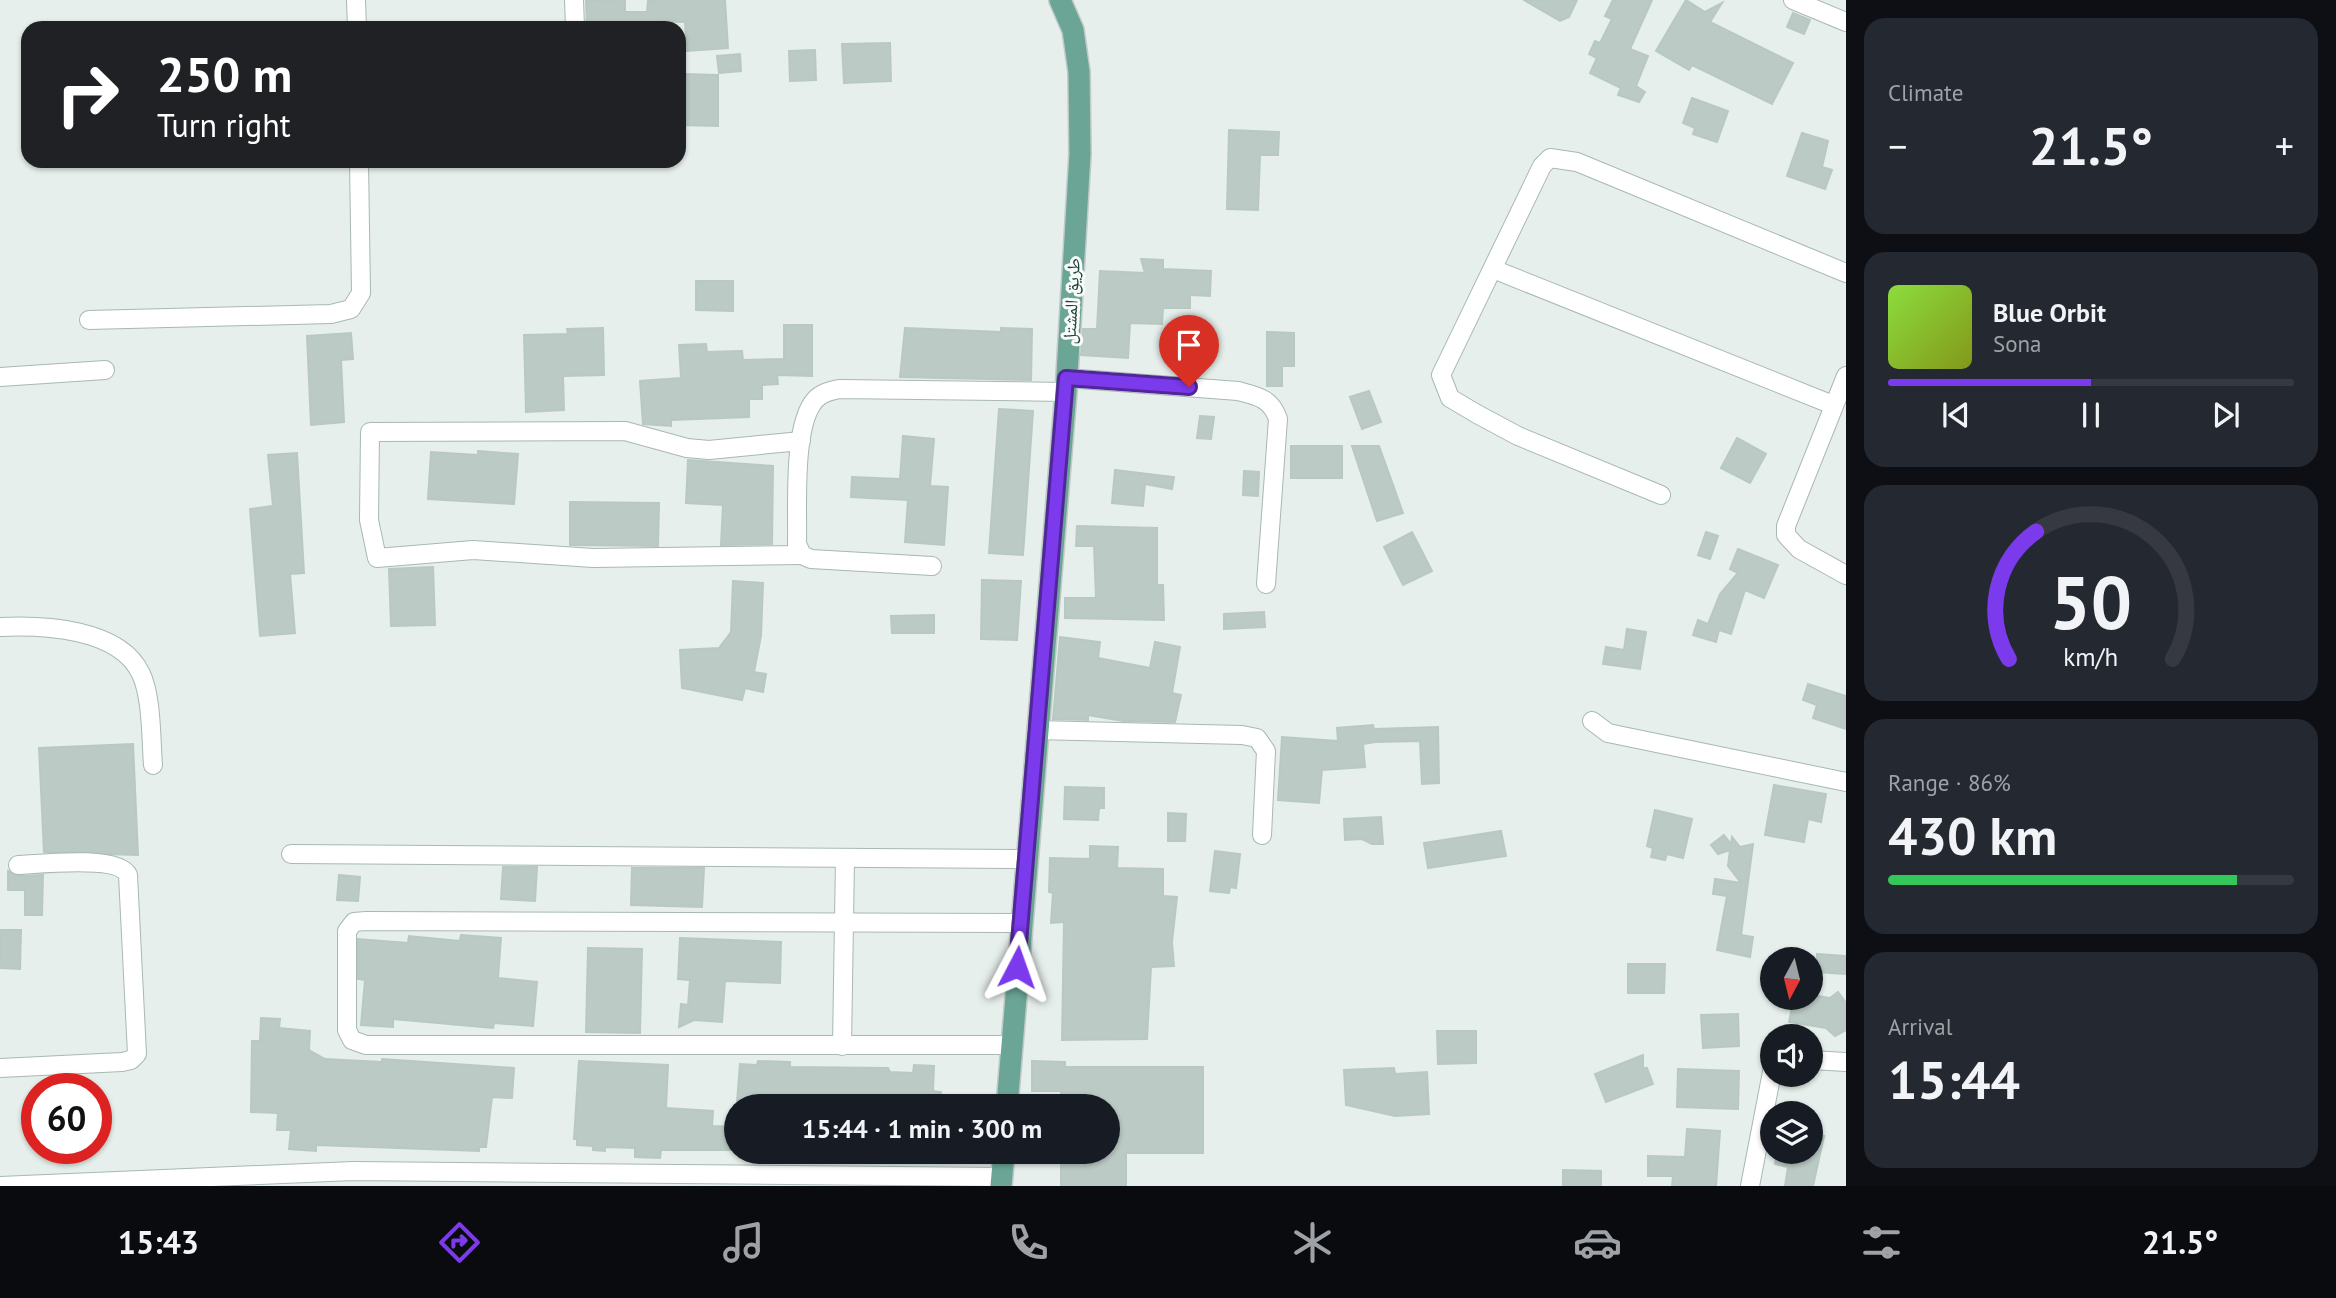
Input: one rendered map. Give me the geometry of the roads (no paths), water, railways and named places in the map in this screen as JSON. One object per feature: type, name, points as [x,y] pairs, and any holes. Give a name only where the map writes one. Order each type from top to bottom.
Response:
[{"type":"main road","name":"طريق المشتل","points":[[1008,1094],[1066,385],[1080,123],[1079,72],[1073,30],[1060,0]]},
{"type":"main road","points":[[1002,1182],[1003,1164]]},
{"type":"street","points":[[356,0],[357,21]]},
{"type":"street","points":[[574,0],[575,21]]},
{"type":"street","points":[[1793,0],[1846,22]]},
{"type":"street","points":[[1661,495],[1518,436],[1450,398],[1441,375],[1542,166],[1550,158],[1558,157],[1668,199],[1846,273]]},
{"type":"street","points":[[89,320],[331,314],[351,309],[361,293],[359,168]]},
{"type":"street","points":[[1493,269],[1833,405]]},
{"type":"street","points":[[0,377],[105,370]]},
{"type":"street","points":[[1846,376],[1786,526],[1786,535],[1799,549],[1846,575]]},
{"type":"street","points":[[802,555],[797,544],[801,441],[807,412],[816,399],[839,389],[1066,385],[1238,391],[1264,398],[1274,408],[1278,419],[1266,584]]},
{"type":"street","points":[[801,441],[709,450],[687,448],[625,431],[370,432],[369,520],[377,558],[473,550],[593,558],[802,555],[811,559],[932,566]]},
{"type":"street","points":[[0,627],[62,630],[95,638],[129,656],[142,675],[153,765]]},
{"type":"street","points":[[1592,721],[1608,733],[1844,776]]},
{"type":"street","points":[[1036,730],[1242,735],[1257,738],[1266,751],[1262,835]]},
{"type":"street","points":[[291,854],[1025,859]]},
{"type":"street","points":[[842,1046],[845,859]]},
{"type":"street","points":[[0,1068],[122,1062],[137,1054],[128,875],[125,870],[109,863],[18,865]]},
{"type":"street","points":[[1011,1045],[366,1045],[352,1040],[347,1030],[347,931],[354,922],[366,921],[1021,923]]},
{"type":"street","points":[[1823,1061],[1846,1062]]},
{"type":"street","points":[[1751,1186],[1769,1087]]},
{"type":"street","points":[[0,1186],[354,1178],[1002,1182]]}]
